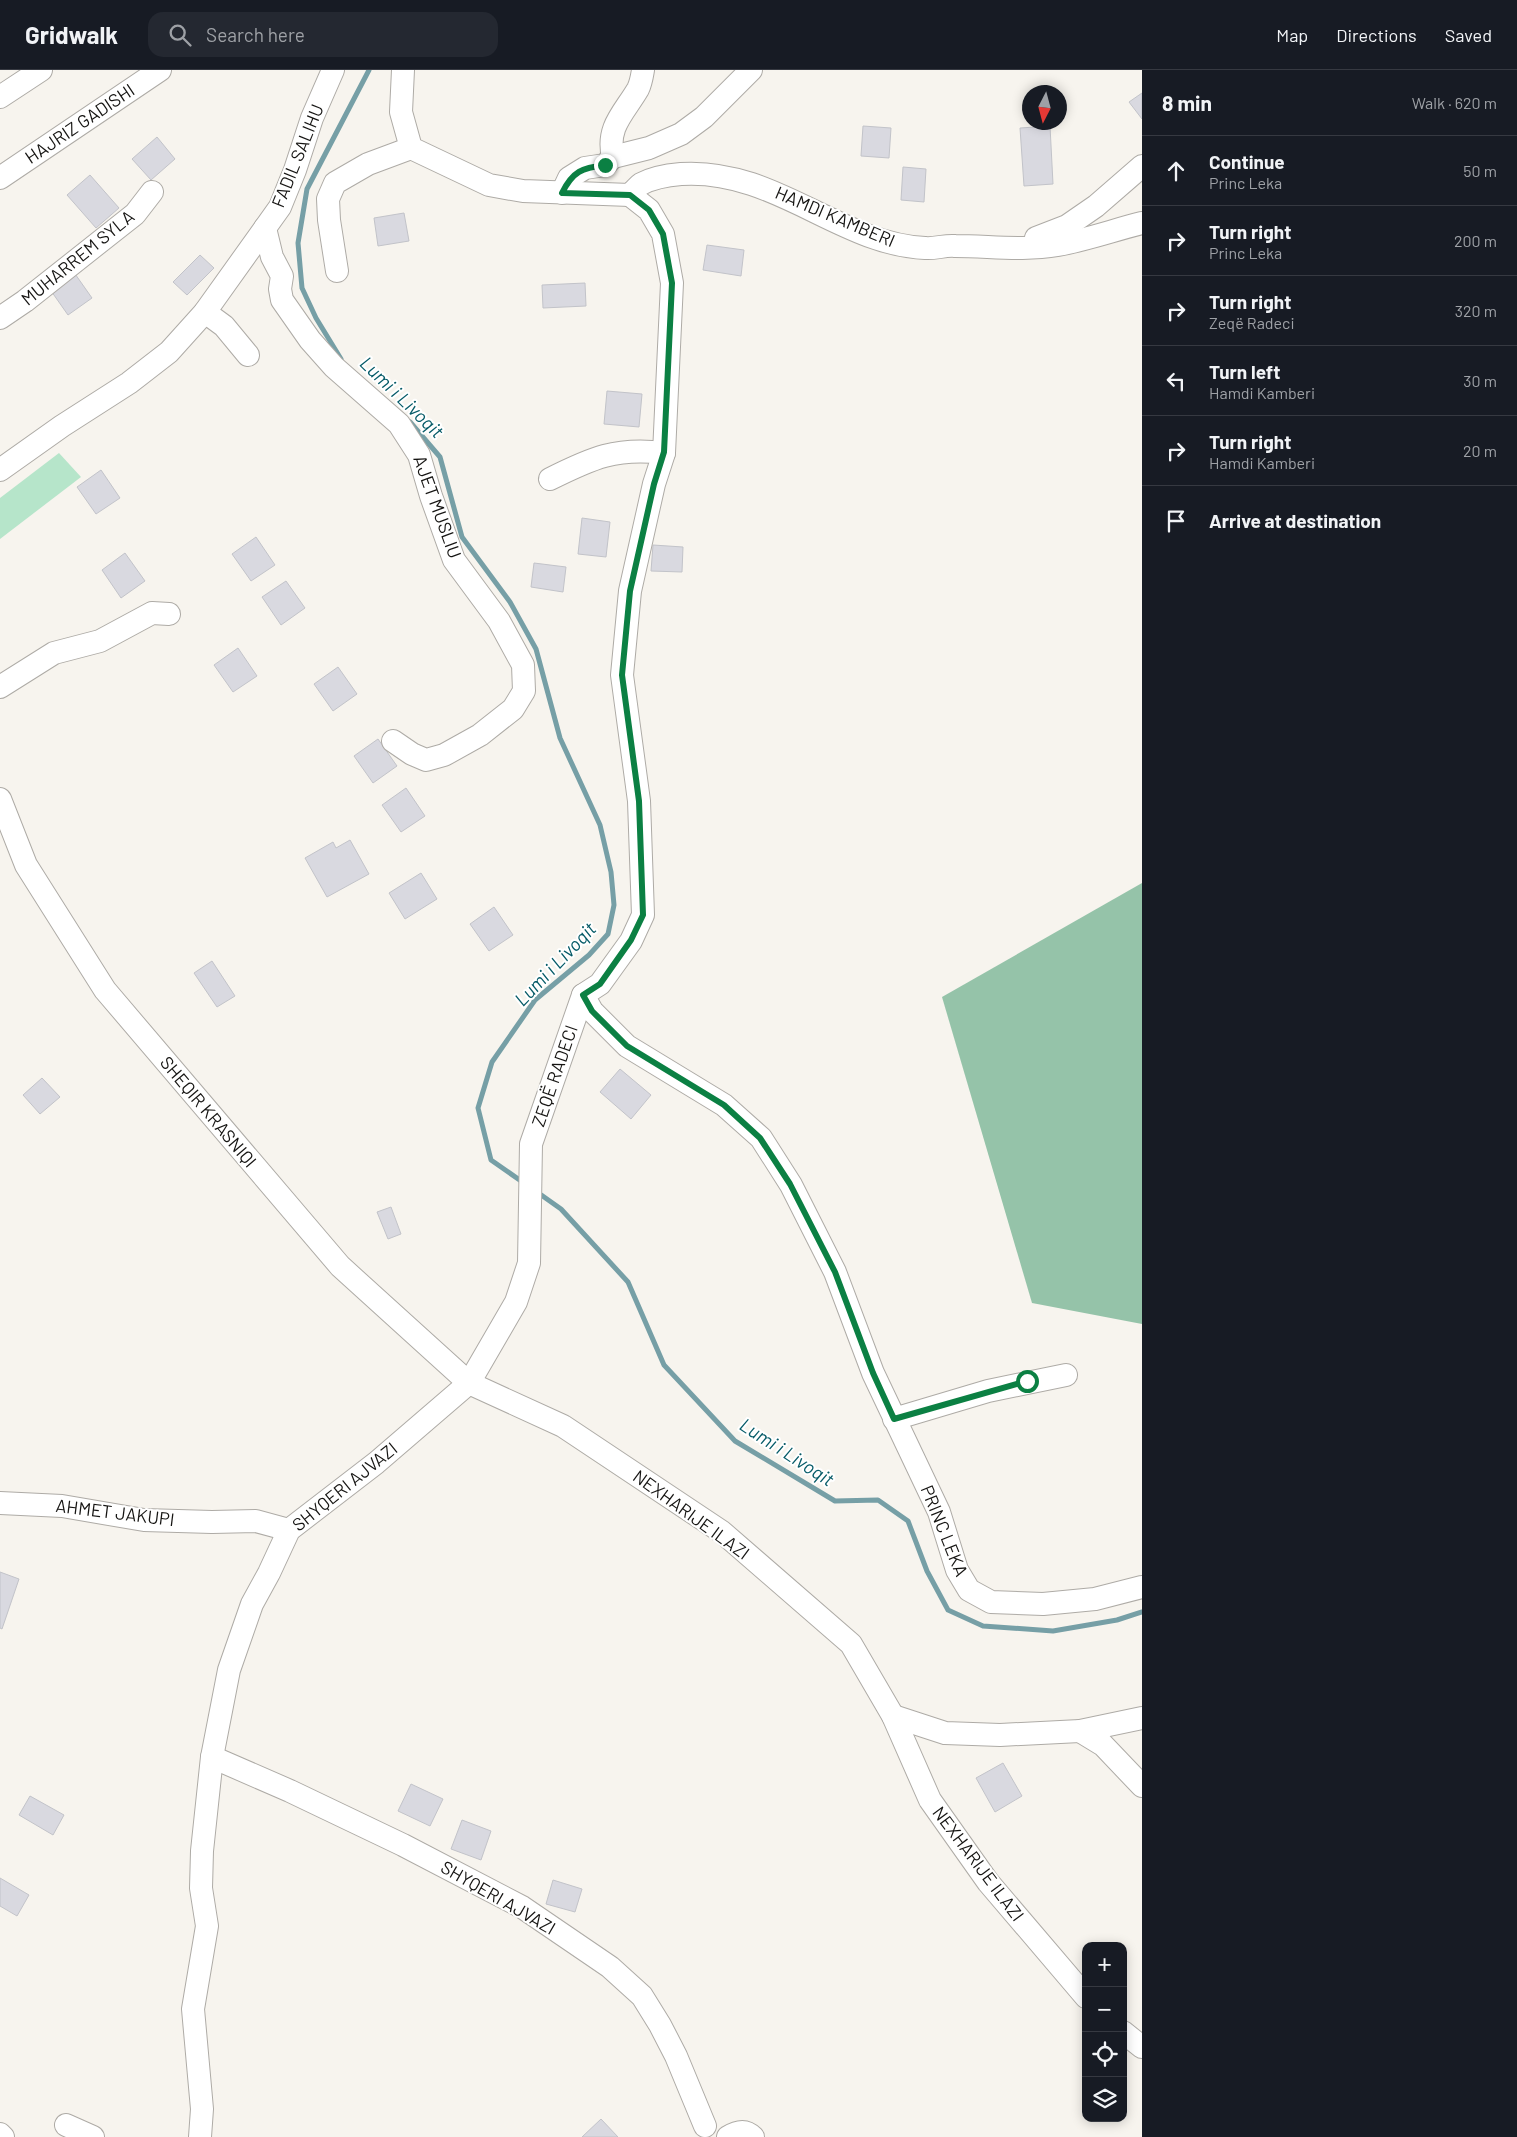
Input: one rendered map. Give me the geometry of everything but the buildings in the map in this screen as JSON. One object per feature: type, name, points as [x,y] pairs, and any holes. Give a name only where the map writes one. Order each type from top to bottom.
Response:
[{"type":"street","points":[[0,97],[42,70]]},
{"type":"street","name":"HAJRIZ GADISHI","points":[[0,178],[160,70]]},
{"type":"street","name":"FADIL SALIHU","points":[[0,470],[62,426],[129,383],[169,352],[205,312],[280,208],[312,118],[333,70]]},
{"type":"street","points":[[403,70],[401,112],[411,148]]},
{"type":"street","points":[[614,157],[610,144],[612,131],[639,87],[643,70]]},
{"type":"street","points":[[562,193],[569,178],[585,168],[605,165],[614,157],[649,148],[681,134],[704,117],[751,70]]},
{"type":"street","points":[[338,271],[329,220],[328,199],[335,183],[368,164],[411,148],[489,185],[523,191],[630,195],[649,210],[663,234],[672,283],[664,452],[654,484],[630,591],[622,675],[639,801],[643,915],[631,940],[600,984],[583,995]]},
{"type":"street","points":[[1021,248],[1032,240],[1067,226],[1096,206],[1142,166]]},
{"type":"street","name":"HAMDI KAMBERI","points":[[630,195],[641,184],[671,175],[702,173],[754,184],[790,198],[868,234],[900,244],[926,248],[954,246],[1000,249],[1057,246],[1142,223]]},
{"type":"street","name":"MUHARREM SYLA","points":[[0,318],[25,301],[136,214],[152,192]]},
{"type":"street","name":"AJET MUSLIU","points":[[265,228],[272,257],[282,276],[280,289],[282,300],[310,340],[334,367],[399,424],[419,455],[431,496],[454,560],[499,621],[523,665],[524,691],[513,709],[480,734],[444,756],[426,760],[412,754],[393,740]]},
{"type":"street","points":[[205,312],[224,326],[248,355]]},
{"type":"street","points":[[550,479],[607,454],[639,450],[664,452]]},
{"type":"street","points":[[0,688],[54,653],[100,641],[152,613],[168,614]]},
{"type":"street","name":"SHEQIR KRASNIQI","points":[[0,799],[26,864],[105,990],[340,1266],[469,1383]]},
{"type":"street","name":"ZEQË RADECI","points":[[469,1383],[516,1302],[529,1263],[531,1144],[583,995]]},
{"type":"street","name":"PRINC LEKA","points":[[583,995],[592,1011],[627,1046],[724,1105],[760,1138],[790,1184],[835,1272],[873,1373],[939,1512],[957,1570],[970,1590],[991,1602],[1043,1604],[1095,1599],[1142,1587]]},
{"type":"street","points":[[894,1419],[988,1391],[1066,1375]]},
{"type":"street","name":"SHYQERI AJVAZI","points":[[200,2137],[202,2109],[193,2009],[207,1926],[201,1888],[202,1851],[212,1757],[229,1670],[252,1604],[269,1574],[289,1530],[376,1463],[469,1383]]},
{"type":"street","name":"NEXHARIJE ILAZI","points":[[469,1383],[563,1426],[722,1532],[851,1644],[893,1716],[930,1800],[988,1882],[1082,1992]]},
{"type":"street","name":"AHMET JAKUPI","points":[[0,1503],[62,1506],[144,1520],[256,1521],[289,1530]]},
{"type":"street","points":[[893,1716],[945,1733],[1000,1735],[1080,1731],[1142,1718]]},
{"type":"street","points":[[1080,1731],[1103,1745],[1142,1786]]},
{"type":"street","name":"SHYQERI AJVAZI","points":[[212,1757],[290,1791],[403,1845],[522,1907],[610,1967],[642,1996],[660,2025],[676,2056],[705,2126]]},
{"type":"street","points":[[1127,2035],[1142,2047]]},
{"type":"street","points":[[66,2125],[93,2137]]},
{"type":"street","points":[[728,2137],[738,2132],[749,2134],[753,2137]]},
{"type":"street","points":[[0,2134],[3,2137]]},
{"type":"green space","points":[[59,453],[81,477],[0,539],[0,498]]},
{"type":"green space","points":[[1142,883],[1142,1324],[1032,1303],[942,997]]},
{"type":"waterway","name":"Lumi i Livoqit","points":[[341,359],[316,318],[302,288],[298,243],[307,189],[369,70]]},
{"type":"waterway","name":"Lumi i Livoqit","points":[[410,422],[440,457],[462,537],[510,602],[536,649],[560,738],[600,825],[611,872],[614,905],[608,934],[589,955],[535,1000],[492,1062],[478,1108],[491,1160],[524,1183]]},
{"type":"waterway","name":"Lumi i Livoqit","points":[[537,1192],[561,1209],[628,1282],[664,1365],[735,1441],[835,1501],[878,1500],[908,1521],[927,1571],[948,1610],[983,1626],[1053,1631],[1117,1620],[1142,1612]]},
{"type":"route","points":[[605,165],[585,168],[569,178],[562,193],[630,195],[649,210],[663,234],[672,283],[664,452],[654,484],[630,591],[622,675],[639,801],[643,915],[631,940],[600,984],[583,995],[592,1011],[627,1046],[724,1105],[760,1138],[790,1184],[835,1272],[873,1373],[894,1419],[1027,1381]]}]
